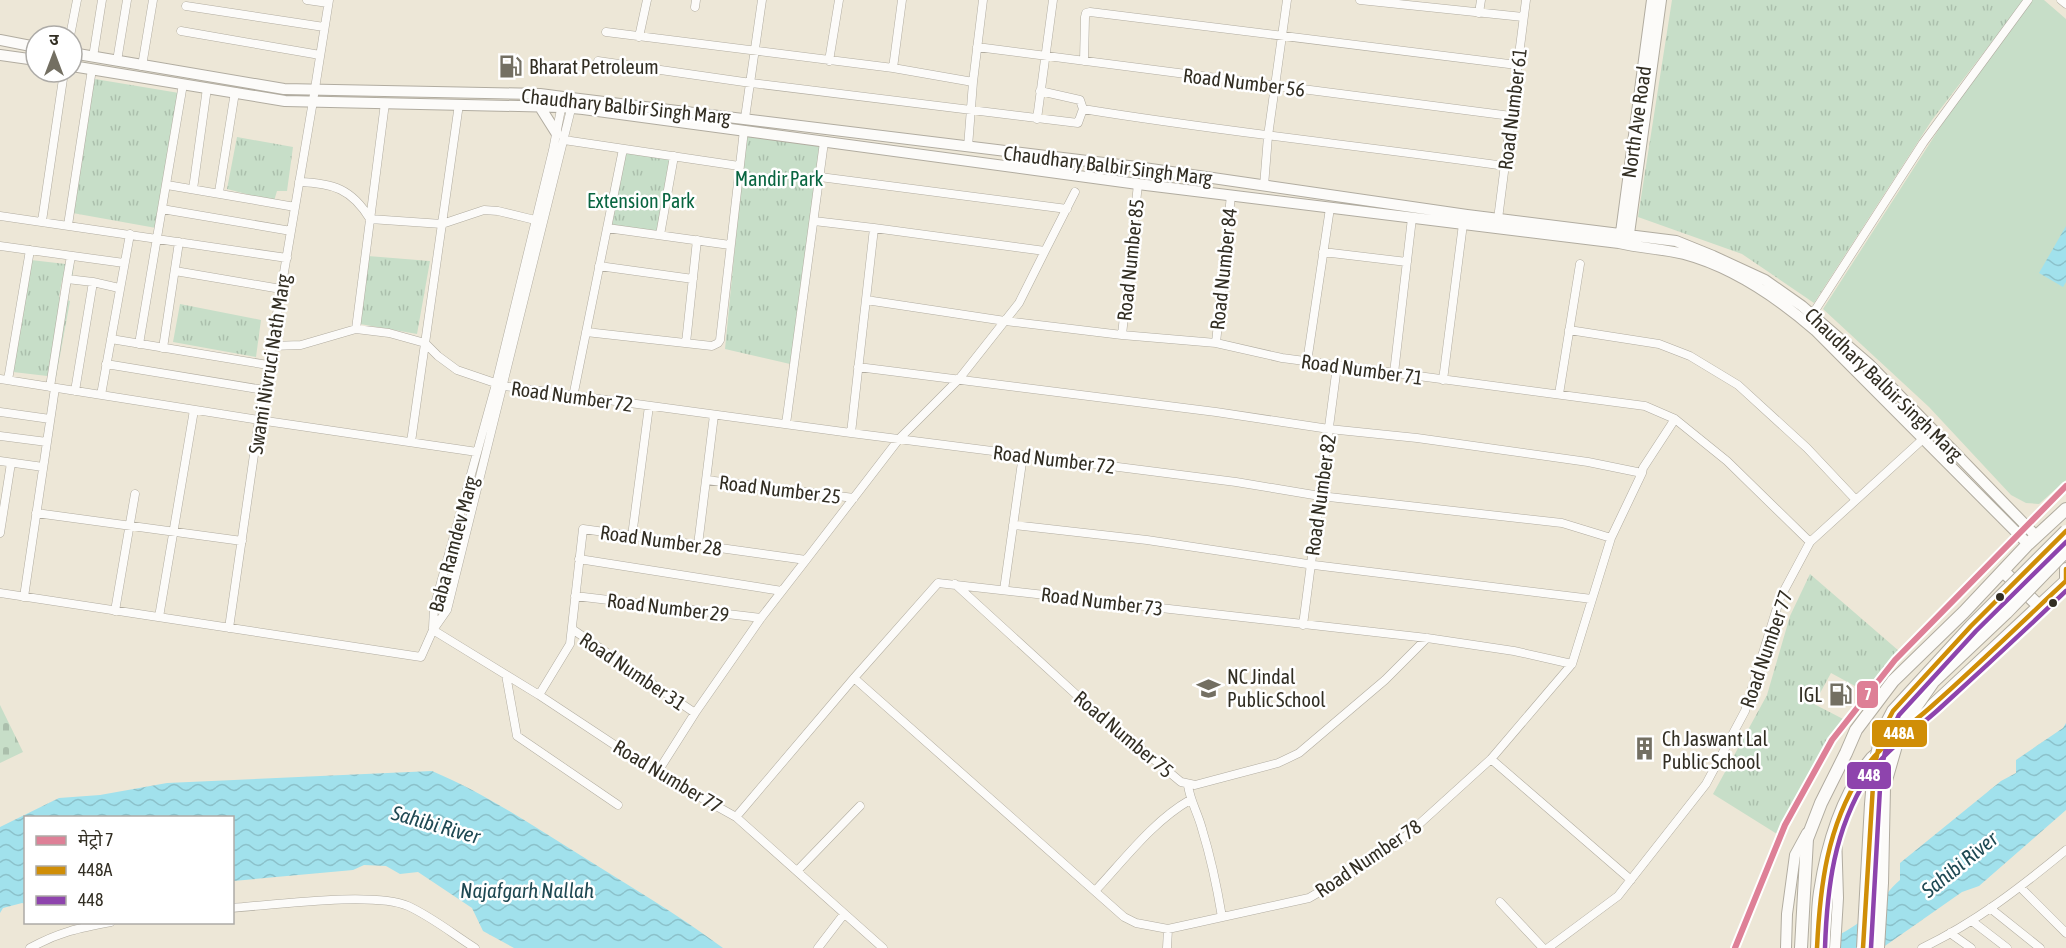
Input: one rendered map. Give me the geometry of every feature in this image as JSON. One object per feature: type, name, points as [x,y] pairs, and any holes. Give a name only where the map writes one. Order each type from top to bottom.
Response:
[{"type":"main road","points":[[1801,948],[1807,839],[1821,803],[1856,730],[1893,681],[2032,540],[2066,510]]},
{"type":"main road","points":[[1863,948],[1870,804],[1874,769],[1882,732],[1893,711],[1971,626],[2066,531]]},
{"type":"main road","points":[[1878,948],[1884,787],[1901,728],[1933,682],[2066,552]]},
{"type":"main road","points":[[1817,948],[1820,894],[1829,847],[1856,782],[1872,758],[1934,705],[2066,581],[2066,569]]},
{"type":"main road","points":[[2003,571],[2039,606]]},
{"type":"street","points":[[72,24],[77,0]]},
{"type":"street","points":[[93,57],[102,0]]},
{"type":"street","points":[[117,61],[127,0]]},
{"type":"street","points":[[142,66],[153,0]]},
{"type":"street","points":[[307,0],[328,2]]},
{"type":"street","points":[[639,37],[647,0]]},
{"type":"street","points":[[586,332],[712,346],[718,344],[744,124],[762,0]]},
{"type":"street","points":[[829,61],[839,0]]},
{"type":"street","points":[[893,68],[902,0]]},
{"type":"street","points":[[968,147],[983,0]]},
{"type":"street","points":[[1037,119],[1053,0]]},
{"type":"street","points":[[1264,186],[1274,86],[1287,0]]},
{"type":"street","points":[[1360,0],[1427,4],[1479,13],[1523,17]]},
{"type":"street","points":[[1479,13],[1481,0]]},
{"type":"street","name":"Road Number 61","points":[[1498,219],[1526,0]]},
{"type":"street","name":"North Ave Road","points":[[1624,239],[1652,0]]},
{"type":"street","points":[[1624,239],[1661,0]]},
{"type":"street","points":[[1812,315],[1923,143],[2028,0]]},
{"type":"street","points":[[2061,0],[2066,4]]},
{"type":"street","name":"Swami Nivruci Nath Marg","points":[[230,628],[259,420],[314,101],[328,2]]},
{"type":"street","points":[[186,6],[324,27]]},
{"type":"street","points":[[1084,61],[1085,17],[1088,12],[1517,65]]},
{"type":"street","points":[[181,31],[320,55]]},
{"type":"street","points":[[606,32],[893,68],[973,81]]},
{"type":"street","points":[[0,40],[24,45]]},
{"type":"street","name":"Road Number 56","points":[[977,47],[1511,116]]},
{"type":"street","points":[[0,55],[24,58]]},
{"type":"street","name":"Chaudhary Balbir Singh Marg","points":[[84,55],[284,89],[540,94],[567,102],[744,124],[1137,167],[1498,219],[1575,233]]},
{"type":"street","points":[[598,62],[1078,123],[1083,109],[1081,101],[1040,91]]},
{"type":"street","name":"Chaudhary Balbir Singh Marg","points":[[84,68],[285,101],[540,107],[567,102]]},
{"type":"street","points":[[68,225],[92,69]]},
{"type":"street","points":[[42,221],[62,84]]},
{"type":"street","points":[[139,344],[183,84]]},
{"type":"street","points":[[193,189],[207,88]]},
{"type":"street","points":[[220,194],[235,92]]},
{"type":"street","name":"Baba Ramdev Marg","points":[[433,630],[447,610],[567,102]]},
{"type":"street","points":[[356,329],[385,103]]},
{"type":"street","points":[[411,442],[459,104]]},
{"type":"street","points":[[540,107],[560,137],[622,149],[740,166]]},
{"type":"street","points":[[1083,109],[1268,136],[1396,150],[1505,166]]},
{"type":"street","name":"Chaudhary Balbir Singh Marg","points":[[744,124],[824,142],[1138,184],[1463,224],[1624,239],[1676,241],[1765,280],[1812,315],[1869,364],[2032,540]]},
{"type":"street","name":"Baba Ramdev Marg","points":[[433,630],[434,608],[477,452],[500,385],[535,220],[560,137]]},
{"type":"street","points":[[786,424],[824,142]]},
{"type":"street","points":[[573,397],[622,149]]},
{"type":"street","points":[[660,235],[674,156]]},
{"type":"street","points":[[820,177],[1067,209]]},
{"type":"street","points":[[300,182],[324,183],[339,188],[361,204],[370,219]]},
{"type":"street","points":[[167,184],[295,207]]},
{"type":"street","name":"Road Number 85","points":[[1122,336],[1138,184]]},
{"type":"street","points":[[657,773],[695,713],[761,618],[899,440],[959,379],[1019,303],[1075,192]]},
{"type":"street","name":"Road Number 84","points":[[1216,343],[1231,195]]},
{"type":"street","points":[[1307,362],[1330,208]]},
{"type":"street","points":[[162,209],[291,231]]},
{"type":"street","points":[[370,219],[442,224],[484,210],[535,220]]},
{"type":"street","points":[[0,216],[286,258]]},
{"type":"street","points":[[1394,373],[1412,218]]},
{"type":"street","points":[[814,221],[1045,250]]},
{"type":"street","points":[[1443,380],[1463,224]]},
{"type":"street","points":[[607,228],[730,244]]},
{"type":"street","points":[[850,433],[874,228]]},
{"type":"street","points":[[101,395],[130,234]]},
{"type":"street","name":"Chaudhary Balbir Singh Marg","points":[[1624,239],[1686,254],[1718,267],[1766,292],[1788,307],[1816,330],[1923,439],[2032,540]]},
{"type":"street","points":[[686,343],[697,240]]},
{"type":"street","points":[[163,348],[179,242]]},
{"type":"street","points":[[0,247],[124,263]]},
{"type":"street","points":[[30,250],[4,380],[477,452]]},
{"type":"street","points":[[1323,252],[1407,262]]},
{"type":"street","points":[[24,597],[71,256]]},
{"type":"street","points":[[1559,394],[1580,264]]},
{"type":"street","points":[[599,266],[693,279]]},
{"type":"street","points":[[175,271],[281,289]]},
{"type":"street","points":[[67,279],[119,288]]},
{"type":"street","points":[[75,391],[93,282]]},
{"type":"street","name":"Road Number 71","points":[[866,300],[1122,336],[1216,343],[1307,362],[1645,406],[1675,419],[1728,461],[1810,542]]},
{"type":"street","points":[[272,346],[301,345],[356,329],[389,333],[425,343]]},
{"type":"street","points":[[1569,330],[1659,344],[1690,356],[1738,385],[1807,448],[1856,500]]},
{"type":"street","points":[[111,339],[268,365]]},
{"type":"street","name":"Road Number 72","points":[[425,343],[438,356],[464,374],[500,385],[573,397],[899,440],[1236,482],[1320,496],[1562,523],[1611,538]]},
{"type":"street","points":[[106,364],[264,390]]},
{"type":"street","name":"Road Number 82","points":[[1303,625],[1337,366]]},
{"type":"street","points":[[858,367],[1329,429],[1417,438],[1588,462],[1642,473]]},
{"type":"street","points":[[632,536],[649,406]]},
{"type":"street","points":[[159,617],[194,410]]},
{"type":"street","points":[[0,412],[50,419]]},
{"type":"street","points":[[698,545],[714,415]]},
{"type":"street","name":"Road Number 78","points":[[854,678],[1095,891],[1125,917],[1136,923],[1168,929],[1309,898],[1362,867],[1406,836],[1491,759],[1572,664],[1611,538],[1643,468],[1675,419]]},
{"type":"street","points":[[0,436],[46,442]]},
{"type":"street","name":"Road Number 77","points":[[1548,948],[1618,896],[1706,784],[1745,711],[1780,598],[1810,542],[1923,439]]},
{"type":"street","points":[[1004,590],[1023,455]]},
{"type":"street","points":[[0,461],[43,467]]},
{"type":"street","points":[[0,534],[3,489],[11,463]]},
{"type":"street","name":"Road Number 25","points":[[706,480],[854,498]]},
{"type":"street","points":[[115,611],[135,494]]},
{"type":"street","points":[[36,513],[242,541]]},
{"type":"street","points":[[1013,525],[1147,540],[1311,564],[1592,599]]},
{"type":"street","name":"Road Number 28","points":[[538,695],[570,644],[583,529],[806,560]]},
{"type":"street","points":[[579,560],[782,591]]},
{"type":"street","name":"Road Number 73","points":[[736,817],[935,586],[943,583],[1427,638],[1514,651],[1572,664]]},
{"type":"street","name":"Road Number 75","points":[[955,584],[1081,699],[1181,782],[1188,785],[1278,764],[1299,753],[1385,680],[1427,638]]},
{"type":"street","points":[[0,593],[421,657],[433,630]]},
{"type":"street","name":"Road Number 29","points":[[575,596],[761,618]]},
{"type":"street","name":"Road Number 31","points":[[572,629],[695,713]]},
{"type":"street","name":"Road Number 77","points":[[433,630],[657,773],[736,817],[883,948]]},
{"type":"street","points":[[506,675],[517,736],[618,805]]},
{"type":"street","points":[[1491,759],[1631,880]]},
{"type":"street","points":[[1188,785],[1190,800],[1197,809],[1212,863],[1222,917]]},
{"type":"street","points":[[1095,891],[1147,835],[1178,807],[1190,800]]},
{"type":"street","points":[[797,871],[860,806]]},
{"type":"street","points":[[1785,948],[1795,855],[1810,828]]},
{"type":"street","points":[[1835,830],[1838,898],[1835,948]]},
{"type":"street","points":[[1929,947],[1972,921],[2066,851]]},
{"type":"street","points":[[2020,887],[2066,933]]},
{"type":"street","points":[[234,908],[323,902],[386,902],[406,906],[475,948]]},
{"type":"street","points":[[1500,902],[1543,948]]},
{"type":"street","points":[[1990,908],[2040,948]]},
{"type":"street","points":[[818,948],[844,914]]},
{"type":"street","points":[[1972,921],[2007,948]]},
{"type":"street","points":[[30,948],[54,935],[100,924]]},
{"type":"street","points":[[1167,948],[1168,929]]},
{"type":"street","points":[[1950,933],[1971,948]]},
{"type":"green space","points":[[1672,0],[2024,0],[1932,120],[1814,303],[1742,254],[1638,217]]},
{"type":"green space","points":[[2031,0],[2044,0],[2066,19],[2066,480],[2039,504],[2026,503],[2011,495],[1929,407],[1823,309],[1948,115]]},
{"type":"green space","points":[[89,78],[179,93],[156,228],[67,212]]},
{"type":"green space","name":"Mandir Park","points":[[746,133],[822,144],[790,364],[725,349]]},
{"type":"green space","points":[[237,137],[293,147],[287,191],[277,191],[274,201],[227,189]]},
{"type":"green space","name":"Extension Park","points":[[625,153],[674,156],[660,235],[611,225]]},
{"type":"green space","points":[[368,256],[430,261],[417,334],[360,324]]},
{"type":"green space","points":[[31,260],[74,265],[72,280],[62,280],[59,297],[70,301],[56,377],[13,372]]},
{"type":"green space","points":[[180,304],[261,320],[256,357],[173,342]]},
{"type":"green space","points":[[1810,574],[1899,651],[1866,692],[1831,673],[1814,704],[1845,720],[1777,834],[1713,794],[1767,695],[1790,616]]},
{"type":"green space","points":[[0,705],[23,752],[0,763]]},
{"type":"water","points":[[2066,226],[2066,282],[2063,287],[2039,273]]},
{"type":"water","name":"Sahibi River","points":[[2066,723],[2066,810],[1979,886],[1962,892],[1882,948],[1814,948],[1846,931],[1875,909],[1900,880],[1900,863],[2001,781],[2016,773],[2016,760],[2063,728]]},
{"type":"water","name":"Najafgarh Nallah","points":[[432,771],[489,799],[526,821],[723,948],[514,948],[483,931],[472,908],[418,872],[400,874],[386,866],[364,865],[353,870],[234,881],[234,816],[24,816],[24,904],[3,908],[0,913],[0,827],[59,798],[100,795],[167,783]]},
{"type":"metro line","name":"7","points":[[1735,948],[1785,825],[1832,740],[1895,660],[2066,486]]},
{"type":"transit line","name":"448A","points":[[1863,948],[1874,769],[1882,732],[1893,711],[1971,626],[2066,531]]},
{"type":"transit line","name":"448","points":[[1871,948],[1881,770],[1889,735],[1899,715],[1976,631],[2066,542]]},
{"type":"transit line","name":"448A","points":[[1817,948],[1820,902],[1827,858],[1840,815],[1861,774],[1876,754],[1950,690],[2066,581],[2066,569]]},
{"type":"transit line","name":"448","points":[[1825,948],[1834,860],[1847,818],[1867,778],[1882,758],[1939,709],[2066,591]]},
{"type":"place","name":"Bharat Petroleum","points":[[511,66]]},
{"type":"place","name":"NC Jindal Public School","points":[[1209,688]]},
{"type":"place","name":"IGL","points":[[1840,694]]},
{"type":"place","name":"Ch Jaswant Lal Public School","points":[[1644,749]]}]
